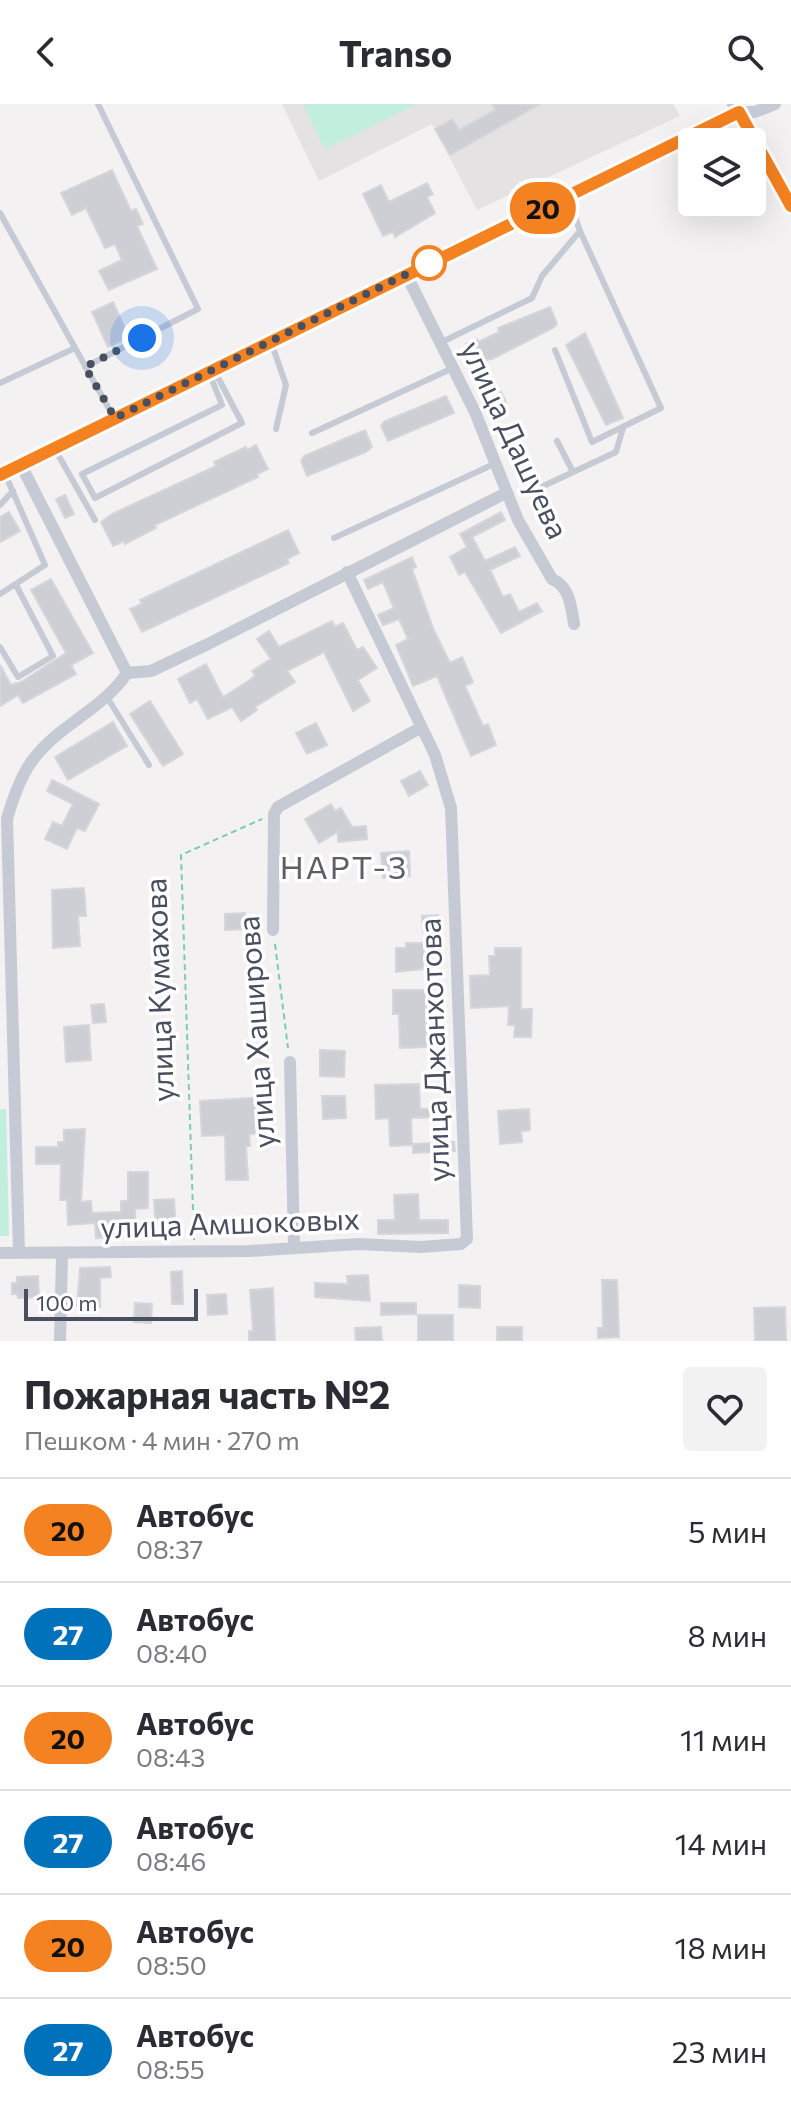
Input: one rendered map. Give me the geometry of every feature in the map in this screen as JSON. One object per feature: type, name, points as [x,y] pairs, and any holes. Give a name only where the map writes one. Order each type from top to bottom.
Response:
[{"type":"street","points":[[2,474],[569,195],[737,108],[755,112],[775,104]]},
{"type":"street","points":[[737,108],[791,206]]},
{"type":"street","name":"улица Дашуева","points":[[406,274],[475,412],[506,493],[552,579],[561,583],[569,598],[574,624]]},
{"type":"street","points":[[21,465],[127,673]]},
{"type":"street","points":[[19,1253],[7,819],[20,782],[36,755],[107,696],[127,673],[151,671],[506,493]]},
{"type":"street","name":"улица Джанхотова","points":[[347,572],[435,755],[451,808],[467,1229],[467,1239],[461,1244]]},
{"type":"street","points":[[274,814],[278,807],[420,728]]},
{"type":"street","name":"улица Хаширова","points":[[273,930],[274,814]]},
{"type":"street","name":"улица Хаширова","points":[[290,1062],[294,1246]]},
{"type":"street","name":"улица Амшоковых","points":[[0,1253],[62,1255],[294,1246],[461,1244]]},
{"type":"street","points":[[60,1341],[62,1255]]},
{"type":"lane","points":[[85,367],[198,309],[98,104]]},
{"type":"lane","points":[[555,350],[592,442],[661,408],[580,231],[569,195]]},
{"type":"lane","points":[[0,213],[115,418]]},
{"type":"lane","points":[[440,343],[532,298],[542,276],[580,231]]},
{"type":"lane","points":[[271,341],[286,385],[276,429]]},
{"type":"lane","points":[[0,383],[75,348]]},
{"type":"lane","points":[[312,433],[453,368]]},
{"type":"lane","points":[[211,370],[242,423],[95,498],[82,474],[222,405],[211,370]]},
{"type":"lane","points":[[524,457],[539,488],[616,452],[623,428]]},
{"type":"lane","points":[[557,441],[573,472]]},
{"type":"lane","points":[[54,448],[95,520]]},
{"type":"lane","points":[[334,538],[494,464]]},
{"type":"lane","points":[[0,594],[45,565],[13,491],[2,474]]},
{"type":"lane","points":[[0,505],[13,491]]},
{"type":"lane","points":[[0,647],[18,677],[53,656],[16,585]]},
{"type":"lane","points":[[107,696],[149,765]]},
{"type":"path","name":"улица Кумахова","points":[[194,1251],[181,855],[274,814]]},
{"type":"path","name":"улица Хаширова","points":[[273,930],[290,1062]]},
{"type":"shaded area","points":[[282,104],[673,104],[680,116],[477,210],[432,124],[319,181]]},
{"type":"green space","points":[[303,104],[417,104],[325,149]]},
{"type":"green space","points":[[0,1109],[6,1109],[9,1236],[0,1236]]},
{"type":"building","points":[[492,104],[540,104],[450,155],[435,129],[452,119],[459,130],[495,110]]},
{"type":"building","points":[[112,170],[131,211],[136,209],[143,224],[137,226],[157,269],[109,290],[99,271],[122,260],[115,244],[105,248],[86,208],[72,215],[61,193]]},
{"type":"building","points":[[427,183],[433,194],[427,197],[435,213],[395,237],[393,232],[383,236],[363,194],[381,185],[389,202]]},
{"type":"building","points":[[113,302],[129,337],[108,347],[92,312]]},
{"type":"building","points":[[550,307],[557,324],[553,328],[492,359],[475,362],[466,344],[477,339],[478,342],[499,332],[498,328]]},
{"type":"building","points":[[585,333],[623,418],[606,425],[566,345]]},
{"type":"building","points":[[501,392],[506,402],[487,410],[483,400]]},
{"type":"building","points":[[446,396],[454,413],[388,441],[381,426],[385,421]]},
{"type":"building","points":[[365,430],[372,447],[366,452],[307,476],[301,461],[304,456]]},
{"type":"building","points":[[256,445],[268,469],[257,474],[258,477],[155,525],[156,528],[125,544],[124,541],[113,546],[101,522],[112,514],[216,466],[214,462]]},
{"type":"building","points":[[65,495],[74,514],[65,518],[56,499]]},
{"type":"building","points":[[9,512],[20,531],[0,542],[0,517]]},
{"type":"building","points":[[501,512],[505,520],[472,537],[485,561],[515,547],[520,556],[490,570],[503,597],[510,594],[519,612],[537,603],[542,611],[501,633],[465,572],[459,575],[450,557],[467,547],[460,534]]},
{"type":"building","points":[[288,530],[299,553],[287,559],[289,563],[142,632],[130,609],[142,604],[140,600]]},
{"type":"building","points":[[412,557],[416,567],[412,569],[433,628],[450,663],[462,657],[473,682],[465,686],[483,726],[488,724],[496,745],[471,756],[437,676],[413,686],[396,645],[408,639],[399,619],[383,625],[378,615],[394,608],[383,582],[368,589],[364,580]]},
{"type":"building","points":[[51,579],[93,653],[71,665],[76,674],[23,703],[18,695],[0,706],[0,665],[11,685],[21,682],[66,653],[31,590]]},
{"type":"building","points":[[332,621],[335,627],[343,623],[357,650],[363,647],[377,668],[358,680],[370,701],[353,711],[324,652],[287,671],[295,682],[255,707],[257,710],[241,721],[232,707],[208,719],[197,699],[190,703],[178,679],[206,664],[223,697],[250,680],[255,675],[252,671],[271,659],[257,639],[269,631],[279,647]]},
{"type":"building","points":[[150,701],[183,754],[163,766],[130,714]]},
{"type":"building","points":[[113,722],[127,746],[68,780],[55,757]]},
{"type":"building","points":[[316,723],[327,745],[307,754],[296,733]]},
{"type":"building","points":[[420,771],[428,785],[409,796],[401,781]]},
{"type":"building","points":[[52,780],[99,804],[85,831],[77,828],[67,849],[45,839],[53,822],[62,826],[73,804],[47,791]]},
{"type":"building","points":[[331,804],[335,811],[341,808],[352,827],[366,826],[367,839],[338,842],[338,832],[319,843],[305,819]]},
{"type":"building","points":[[409,851],[410,876],[383,878],[381,853]]},
{"type":"building","points":[[84,888],[86,916],[78,916],[80,946],[53,948],[52,890]]},
{"type":"building","points":[[245,913],[246,929],[225,930],[225,914]]},
{"type":"building","points":[[438,915],[439,930],[423,932],[422,916]]},
{"type":"building","points":[[406,943],[426,943],[423,969],[396,972],[396,948],[406,948]]},
{"type":"building","points":[[495,948],[521,948],[521,1009],[532,1009],[531,1037],[514,1037],[515,1025],[508,1025],[509,1006],[471,1008],[470,976],[490,975],[489,956],[495,956]]},
{"type":"building","points":[[393,990],[426,990],[426,1047],[400,1048],[399,1014],[393,1014]]},
{"type":"building","points":[[104,1004],[106,1022],[93,1023],[91,1005]]},
{"type":"building","points":[[89,1025],[91,1060],[66,1062],[64,1027]]},
{"type":"building","points":[[320,1050],[345,1051],[344,1077],[320,1076]]},
{"type":"building","points":[[419,1084],[420,1109],[447,1108],[447,1117],[411,1118],[412,1145],[390,1146],[389,1118],[376,1119],[375,1085]]},
{"type":"building","points":[[322,1096],[345,1096],[346,1118],[323,1119]]},
{"type":"building","points":[[269,1097],[271,1133],[249,1134],[250,1146],[246,1146],[248,1180],[226,1180],[225,1135],[202,1136],[200,1101]]},
{"type":"building","points":[[529,1109],[530,1130],[521,1131],[522,1142],[500,1144],[498,1111]]},
{"type":"building","points":[[85,1129],[81,1202],[91,1201],[92,1213],[121,1212],[121,1201],[128,1201],[128,1172],[148,1172],[148,1208],[135,1209],[136,1237],[96,1238],[95,1223],[68,1225],[67,1200],[60,1200],[61,1164],[36,1164],[36,1147],[58,1147],[58,1142],[64,1142],[64,1130]]},
{"type":"building","points":[[454,1142],[455,1151],[413,1153],[413,1144]]},
{"type":"building","points":[[418,1194],[419,1220],[448,1220],[448,1233],[378,1234],[378,1220],[395,1220],[394,1195]]},
{"type":"building","points":[[174,1199],[176,1230],[156,1231],[154,1200]]},
{"type":"building","points":[[110,1267],[111,1277],[100,1278],[100,1307],[77,1306],[80,1268]]},
{"type":"building","points":[[182,1271],[183,1304],[172,1304],[171,1272]]},
{"type":"building","points":[[368,1275],[370,1301],[315,1297],[315,1283],[348,1284],[347,1276]]},
{"type":"building","points":[[38,1276],[39,1297],[18,1298],[17,1294],[12,1294],[12,1283],[17,1283],[17,1277]]},
{"type":"building","points":[[602,1280],[617,1280],[619,1337],[598,1338],[598,1328],[603,1328]]},
{"type":"building","points":[[459,1285],[480,1286],[480,1308],[459,1307]]},
{"type":"building","points":[[273,1288],[275,1341],[249,1341],[249,1331],[253,1331],[250,1290]]},
{"type":"building","points":[[226,1294],[227,1314],[208,1315],[207,1295]]},
{"type":"building","points":[[135,1303],[152,1304],[151,1323],[134,1322]]},
{"type":"building","points":[[381,1303],[416,1303],[416,1314],[381,1315]]},
{"type":"building","points":[[785,1307],[786,1341],[755,1341],[754,1308]]},
{"type":"building","points":[[418,1315],[453,1315],[453,1341],[418,1341]]},
{"type":"building","points":[[381,1327],[382,1341],[356,1341],[355,1328]]},
{"type":"building","points":[[497,1327],[522,1327],[522,1341],[497,1341]]},
{"type":"bus line","name":"20","points":[[0,475],[739,112],[791,206]]},
{"type":"district","name":"НАРТ-3","points":[[344,868]]},
{"type":"route","points":[[142,338],[85,367],[115,418],[429,263]]}]
